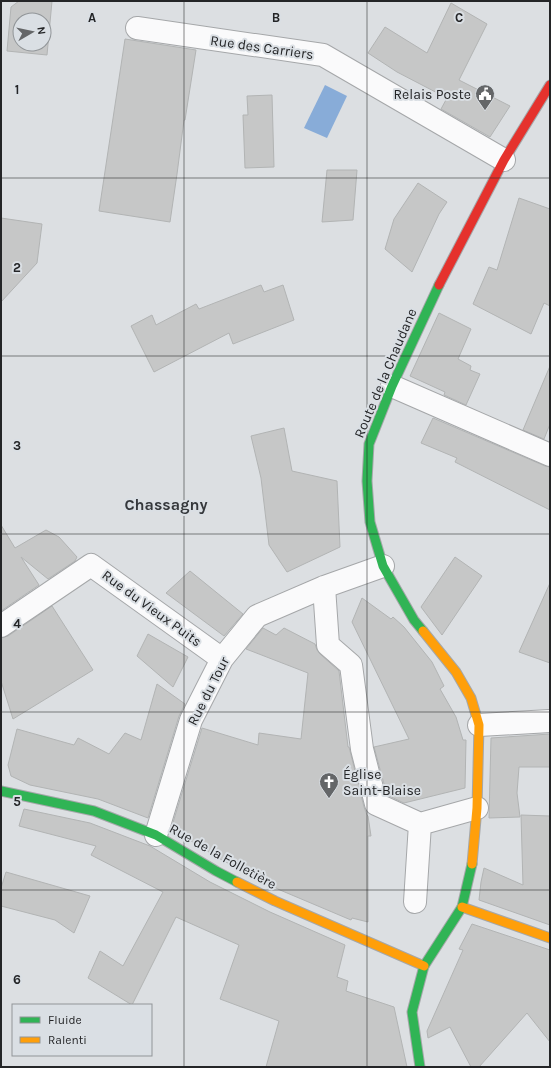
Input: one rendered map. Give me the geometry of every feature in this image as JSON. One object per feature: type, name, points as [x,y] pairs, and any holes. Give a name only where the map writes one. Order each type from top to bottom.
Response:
[{"type":"street","name":"Rue des Carriers","points":[[137,28],[323,56],[504,160]]},
{"type":"street","name":"Route de la Chaudane","points":[[420,1067],[412,1012],[424,966],[462,907],[472,861],[477,808],[479,725],[471,698],[456,672],[414,620],[383,566],[370,522],[367,481],[369,444],[392,386],[430,302],[504,160],[550,85]]},
{"type":"street","points":[[392,386],[550,455]]},
{"type":"street","name":"Rue du Vieux Puits","points":[[1,626],[91,565],[222,659]]},
{"type":"street","name":"Rue du Tour","points":[[156,835],[191,720],[222,659],[257,616],[324,587],[383,566]]},
{"type":"street","points":[[324,587],[328,645],[351,665],[362,749],[376,804],[420,824],[477,808]]},
{"type":"street","points":[[479,725],[550,721]]},
{"type":"street","name":"Rue de la Folletière","points":[[1,786],[94,811],[156,835],[216,870],[275,901],[424,966]]},
{"type":"street","points":[[415,902],[420,824]]},
{"type":"street","points":[[462,907],[550,938]]},
{"type":"water","points":[[325,85],[347,96],[327,138],[304,128]]},
{"type":"building","points":[[19,1],[52,1],[51,12],[12,12],[12,52],[7,51],[11,7]]},
{"type":"building","points":[[451,3],[487,24],[459,80],[510,106],[490,137],[441,109],[447,98],[397,72],[368,53],[385,27],[427,53]]},
{"type":"building","points":[[125,39],[196,50],[184,120],[170,222],[99,211]]},
{"type":"building","points":[[17,52],[47,52],[47,55]]},
{"type":"building","points":[[272,95],[274,167],[245,168],[243,115],[248,115],[247,96]]},
{"type":"building","points":[[327,170],[357,170],[353,220],[322,222]]},
{"type":"building","points":[[418,183],[447,202],[439,214],[412,272],[385,249],[394,219]]},
{"type":"building","points":[[519,198],[550,209],[550,306],[544,303],[531,334],[473,304],[489,267],[497,270]]},
{"type":"building","points":[[1,218],[42,224],[37,263],[1,302]]},
{"type":"building","points":[[261,285],[264,292],[283,285],[294,320],[233,344],[229,333],[154,372],[131,326],[152,315],[156,325],[196,304],[199,309]]},
{"type":"building","points":[[439,313],[471,329],[458,359],[471,366],[470,370],[480,374],[466,405],[444,395],[445,392],[410,376]]},
{"type":"building","points":[[550,366],[550,424],[544,439],[523,430]]},
{"type":"building","points":[[433,418],[550,467],[550,510],[455,462],[457,458],[421,443]]},
{"type":"building","points":[[284,428],[292,471],[337,481],[340,547],[287,572],[269,545],[261,478],[251,436]]},
{"type":"building","points":[[1,525],[15,548],[46,530],[59,537],[77,557],[75,561],[48,579],[21,557],[39,585],[1,611]]},
{"type":"building","points":[[455,557],[482,576],[442,635],[421,607]]},
{"type":"building","points":[[190,571],[243,614],[224,636],[166,593]]},
{"type":"building","points":[[550,583],[550,663],[519,652]]},
{"type":"building","points":[[362,598],[391,619],[393,617],[404,627],[432,662],[444,686],[440,689],[456,717],[463,740],[466,740],[465,788],[404,803],[387,795],[374,747],[409,739],[352,622]]},
{"type":"building","points":[[52,606],[93,670],[13,719],[1,681],[1,638],[8,636]]},
{"type":"building","points":[[263,628],[276,635],[284,628],[315,644],[320,654],[339,671],[348,747],[364,807],[368,816],[371,836],[368,836],[368,922],[352,918],[351,920],[280,890],[222,860],[171,829],[202,728],[258,745],[259,733],[301,739],[308,673],[246,649]]},
{"type":"building","points":[[148,634],[188,657],[173,687],[137,656]]},
{"type":"building","points":[[157,684],[185,704],[179,716],[148,818],[98,799],[30,785],[11,776],[8,765],[17,729],[74,745],[78,738],[109,754],[125,733],[141,740]]},
{"type":"building","points":[[550,734],[550,767],[519,767],[517,793],[520,817],[489,818],[491,738]]},
{"type":"building","points":[[24,809],[90,823],[150,846],[210,882],[270,912],[345,945],[337,977],[348,981],[346,991],[394,1007],[407,1067],[266,1067],[279,1021],[220,999],[239,945],[176,917],[132,1004],[88,978],[100,951],[123,966],[163,892],[91,855],[96,846],[19,826]]},
{"type":"building","points":[[521,815],[550,816],[550,925],[479,900],[484,868],[523,885]]},
{"type":"building","points":[[6,872],[90,896],[74,933],[55,920],[1,906],[1,888]]},
{"type":"building","points":[[472,924],[550,950],[550,1042],[527,1013],[479,1067],[471,1067],[450,1027],[428,1038],[427,1031],[463,950],[459,949]]},
{"type":"traffic: fast","points":[[423,631],[414,620],[383,566],[370,522],[367,481],[369,444],[392,386],[439,285]]},
{"type":"traffic: fast","points":[[1,791],[94,811],[156,835],[237,882]]},
{"type":"traffic: fast","points":[[420,1067],[412,1012],[424,966],[462,907],[472,864]]},
{"type":"traffic: slow","points":[[423,631],[456,672],[471,698],[479,725],[477,808],[472,864]]},
{"type":"traffic: slow","points":[[237,882],[275,901],[424,966]]},
{"type":"traffic: slow","points":[[462,907],[550,938]]},
{"type":"traffic: jam","points":[[439,285],[504,160],[550,85]]},
{"type":"place","name":"Relais Poste","points":[[485,111]]},
{"type":"place","name":"Église Saint-Blaise","points":[[329,799]]},
{"type":"district","name":"Chassagny","points":[[166,504]]}]
